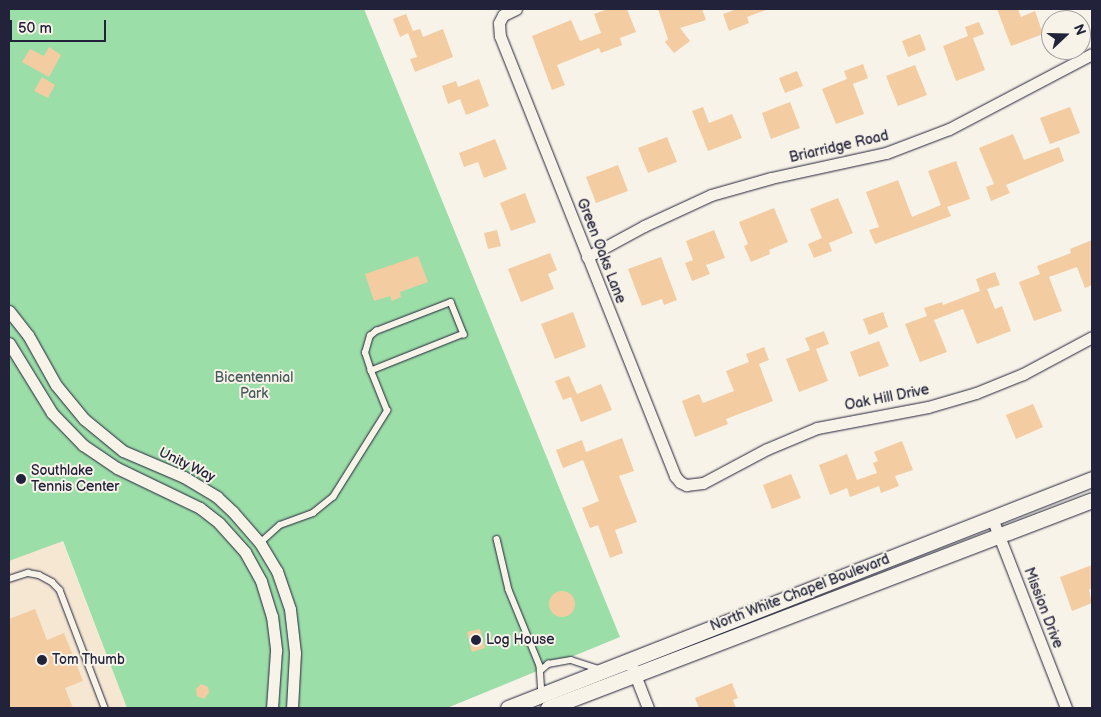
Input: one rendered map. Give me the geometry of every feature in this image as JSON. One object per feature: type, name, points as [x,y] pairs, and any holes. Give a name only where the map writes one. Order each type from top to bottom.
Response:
[{"type":"main road","name":"North White Chapel Boulevard","points":[[508,708],[545,702],[992,518],[1092,479]]},
{"type":"main road","name":"North White Chapel Boulevard","points":[[545,702],[605,671],[632,667],[999,536],[1092,500]]},
{"type":"street","name":"Green Oaks Lane","points":[[516,9],[503,15],[499,23],[500,36],[675,476],[686,485]]},
{"type":"street","name":"Briarridge Road","points":[[587,257],[644,226],[712,195],[771,178],[886,153],[949,129],[1092,54]]},
{"type":"street","name":"Unity Way","points":[[9,311],[28,335],[56,385],[84,419],[123,451],[184,477],[217,497],[261,542],[277,571],[290,609],[295,653],[292,708]]},
{"type":"street","name":"Oak Hill Drive","points":[[686,485],[703,483],[767,448],[817,428],[928,407],[976,393],[1023,374],[1092,337]]},
{"type":"street","points":[[9,343],[52,413],[83,445],[117,468],[200,508],[219,523],[245,552],[261,581],[272,616],[276,651],[272,708]]},
{"type":"street","name":"Mission Drive","points":[[992,518],[1066,708]]},
{"type":"street","points":[[245,552],[261,542]]},
{"type":"street","points":[[632,667],[648,708]]},
{"type":"lane","points":[[261,542],[288,520],[313,513],[324,507],[343,483],[387,411],[364,353],[370,336],[376,331],[451,302],[464,334],[371,370]]},
{"type":"lane","points":[[497,539],[509,590],[540,671],[545,702]]},
{"type":"lane","points":[[9,579],[28,573],[34,574],[52,582],[60,590],[105,708]]},
{"type":"lane","points":[[540,671],[548,664],[571,660],[605,671]]},
{"type":"shaded area","points":[[62,540],[127,708],[9,708],[9,561]]},
{"type":"green space","name":"Bicentennial Park","points":[[9,9],[364,9],[620,637],[447,708],[127,708],[63,541],[9,561]]},
{"type":"building","points":[[608,9],[627,9],[636,32],[620,38],[622,45],[601,53],[599,48],[557,65],[565,85],[552,90],[532,36],[571,20],[580,41],[601,33],[594,14]]},
{"type":"building","points":[[658,9],[702,9],[706,20],[680,28],[690,41],[674,53],[665,42],[668,39]]},
{"type":"building","points":[[737,9],[766,10],[747,17],[749,23],[729,31],[723,14]]},
{"type":"building","points":[[997,9],[1018,9],[1021,17],[1035,11],[1041,28],[1041,35],[1011,46]]},
{"type":"building","points":[[406,14],[413,31],[420,29],[423,37],[443,29],[453,57],[415,72],[410,59],[417,57],[408,33],[400,37],[393,19]]},
{"type":"building","points":[[979,22],[984,34],[973,38],[985,70],[956,81],[943,46],[968,36],[965,27]]},
{"type":"building","points":[[920,34],[926,50],[908,57],[902,41]]},
{"type":"building","points":[[49,47],[61,55],[49,77],[22,62],[30,49],[44,56]]},
{"type":"building","points":[[863,64],[868,78],[853,84],[864,114],[836,124],[822,89],[847,79],[844,71]]},
{"type":"building","points":[[915,65],[927,95],[898,106],[886,76]]},
{"type":"building","points":[[797,71],[803,86],[785,93],[779,78]]},
{"type":"building","points":[[42,77],[55,85],[48,98],[34,91]]},
{"type":"building","points":[[479,79],[489,106],[466,115],[460,99],[448,104],[442,86],[456,81],[458,87]]},
{"type":"building","points":[[790,102],[800,128],[771,139],[762,113]]},
{"type":"building","points":[[703,107],[709,123],[732,114],[742,138],[708,151],[692,111]]},
{"type":"building","points":[[1070,107],[1080,133],[1050,144],[1040,118]]},
{"type":"building","points":[[1013,134],[1024,160],[1059,147],[1064,161],[1006,185],[1010,193],[991,201],[986,187],[994,184],[979,148]]},
{"type":"building","points":[[667,137],[677,162],[648,173],[638,148]]},
{"type":"building","points":[[495,139],[507,169],[484,178],[478,162],[464,167],[459,153]]},
{"type":"building","points":[[956,161],[970,199],[947,207],[951,216],[875,244],[869,230],[879,227],[866,192],[898,180],[912,217],[941,205],[928,171]]},
{"type":"building","points":[[618,165],[628,191],[596,203],[586,177]]},
{"type":"building","points":[[525,193],[536,222],[511,231],[500,203]]},
{"type":"building","points":[[838,198],[853,233],[829,243],[832,251],[814,258],[808,244],[822,238],[810,209]]},
{"type":"building","points":[[774,208],[788,242],[769,250],[770,254],[751,262],[744,246],[748,244],[739,222]]},
{"type":"building","points":[[497,230],[501,246],[488,249],[484,233]]},
{"type":"building","points":[[714,230],[725,258],[706,265],[710,274],[692,281],[685,263],[693,260],[686,241]]},
{"type":"building","points":[[1092,240],[1092,285],[1085,288],[1077,267],[1049,277],[1062,311],[1034,321],[1019,282],[1040,274],[1037,266],[1071,253],[1070,249]]},
{"type":"building","points":[[550,253],[557,270],[548,274],[554,289],[521,302],[508,269]]},
{"type":"building","points":[[418,256],[428,282],[400,292],[401,297],[392,301],[390,296],[374,301],[365,274]]},
{"type":"building","points":[[661,257],[677,300],[664,305],[662,299],[642,306],[628,269]]},
{"type":"building","points":[[995,272],[1000,285],[987,289],[995,309],[1002,306],[1011,331],[977,344],[963,309],[934,320],[947,352],[920,362],[905,324],[927,316],[924,308],[942,302],[943,305],[980,291],[976,279]]},
{"type":"building","points":[[573,312],[586,347],[555,359],[541,324]]},
{"type":"building","points":[[883,312],[888,327],[869,335],[863,319]]},
{"type":"building","points":[[824,331],[829,344],[816,349],[828,381],[799,392],[786,359],[810,350],[805,338]]},
{"type":"building","points":[[879,341],[889,366],[859,377],[850,352]]},
{"type":"building","points":[[764,347],[769,360],[759,364],[773,401],[726,419],[728,424],[695,437],[682,401],[699,394],[703,403],[734,391],[726,371],[749,362],[746,354]]},
{"type":"building","points":[[569,376],[577,394],[601,384],[612,410],[581,422],[571,397],[563,400],[555,381]]},
{"type":"building","points":[[1033,404],[1043,427],[1016,439],[1006,415]]},
{"type":"building","points":[[622,438],[634,471],[619,476],[637,522],[615,530],[623,553],[610,558],[598,525],[590,528],[582,508],[599,501],[583,460],[563,468],[556,450],[582,440],[586,452]]},
{"type":"building","points":[[902,441],[913,470],[895,476],[899,486],[881,493],[879,486],[850,497],[847,488],[830,495],[819,465],[847,454],[857,480],[877,473],[873,463],[878,461],[874,452]]},
{"type":"building","points":[[791,474],[801,498],[772,509],[763,485]]},
{"type":"building","points":[[1092,565],[1092,588],[1089,590],[1092,603],[1072,611],[1060,577]]},
{"type":"building","points":[[562,591],[572,594],[575,604],[572,614],[562,617],[552,614],[549,604],[552,594]]},
{"type":"building","name":"Tom Thumb","points":[[35,609],[47,640],[64,633],[83,681],[65,688],[73,708],[9,708],[9,619]]},
{"type":"building","name":"Log House","points":[[480,629],[485,648],[472,652],[467,632]]},
{"type":"building","points":[[732,683],[738,698],[733,700],[736,708],[699,708],[695,698]]},
{"type":"building","points":[[201,684],[208,687],[209,693],[204,699],[197,696],[196,689]]},
{"type":"place","name":"Southlake Tennis Center","points":[[21,479]]},
{"type":"place","name":"Log House","points":[[476,640]]},
{"type":"place","name":"Tom Thumb","points":[[42,660]]}]
